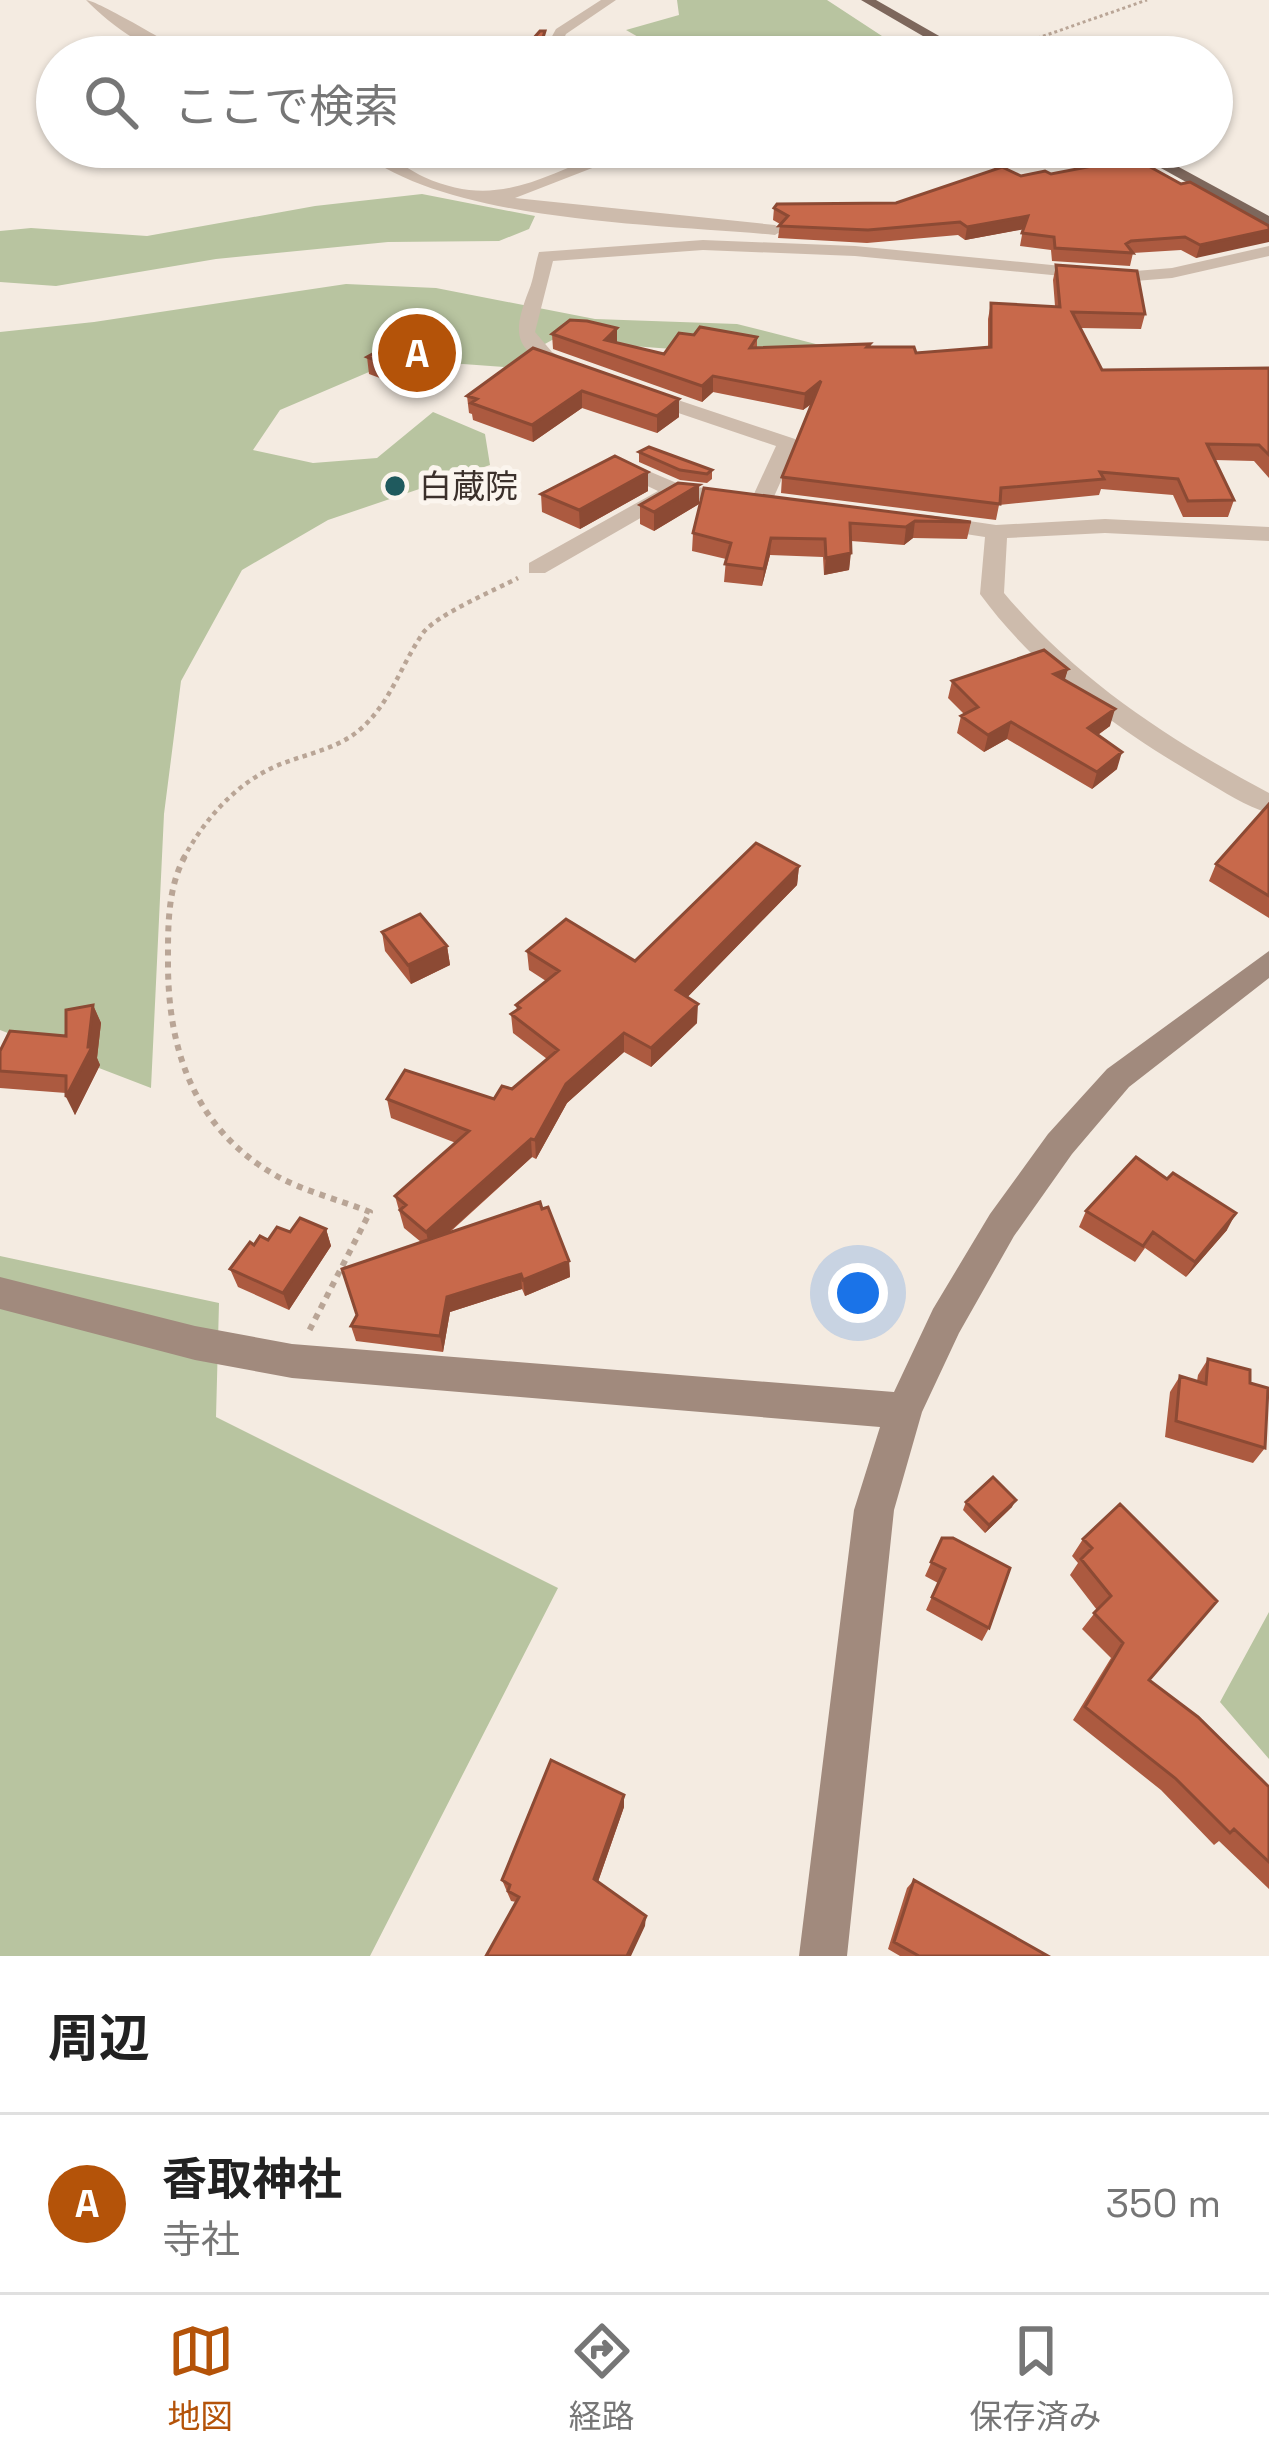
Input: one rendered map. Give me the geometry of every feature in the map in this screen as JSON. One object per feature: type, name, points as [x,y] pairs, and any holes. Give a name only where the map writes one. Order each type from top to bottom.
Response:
[{"type":"main road","points":[[868,0],[932,36]]},
{"type":"main road","points":[[1169,168],[1269,224]]},
{"type":"main road","points":[[823,1956],[874,1510],[904,1411],[946,1321],[1002,1225],[1060,1144],[1118,1078],[1269,962]]},
{"type":"main road","points":[[0,1293],[195,1343],[292,1361],[904,1411]]},
{"type":"street","points":[[92,0],[142,36]]},
{"type":"street","points":[[559,36],[610,0]]},
{"type":"street","points":[[398,168],[426,185],[493,200],[778,230],[855,251]]},
{"type":"street","points":[[493,200],[586,168]]},
{"type":"street","points":[[586,376],[541,357],[525,329],[525,310],[546,281],[545,256],[704,245],[855,251],[1123,277],[1172,273],[1269,250]]},
{"type":"street","points":[[629,389],[788,443],[761,501]]},
{"type":"street","points":[[625,468],[674,490],[789,504]]},
{"type":"street","points":[[537,568],[674,490]]},
{"type":"street","points":[[901,518],[996,532],[1105,526],[1269,534]]},
{"type":"street","points":[[996,532],[992,594],[1023,634],[1117,715],[1269,804]]},
{"type":"path","points":[[1045,36],[1148,0]]},
{"type":"path","points":[[292,1361],[370,1212],[275,1175],[227,1137],[198,1105],[168,1017],[168,922],[177,872],[199,830],[225,801],[264,772],[337,745],[361,729],[390,697],[425,629],[537,568]]},
{"type":"green space","points":[[677,0],[827,0],[882,36],[636,36],[626,30],[679,15]]},
{"type":"green space","points":[[422,194],[535,216],[529,229],[499,241],[388,242],[216,259],[56,286],[0,282],[0,231],[31,228],[147,236],[315,206]]},
{"type":"green space","points":[[346,284],[436,288],[595,319],[737,324],[851,353],[699,351],[552,340],[504,367],[463,364],[376,369],[280,410],[253,450],[313,463],[377,458],[433,412],[485,434],[490,465],[328,520],[242,570],[181,681],[164,814],[151,1088],[0,1030],[0,332]]},
{"type":"green space","points":[[0,1256],[219,1303],[216,1417],[558,1588],[370,1956],[0,1956]]},
{"type":"green space","points":[[1269,1612],[1269,1759],[1220,1702]]},
{"type":"building","points":[[999,168],[1021,176],[1082,168],[1152,168],[1181,184],[1190,182],[1269,230],[1200,245],[1185,237],[1131,241],[1126,244],[1133,253],[1055,248],[1054,237],[1022,233],[1028,216],[967,227],[960,222],[868,230],[779,226],[788,216],[774,208],[777,204],[896,203]]},
{"type":"building","points":[[1056,265],[1137,271],[1145,314],[1072,312],[1102,370],[1269,368],[1269,455],[1259,445],[1207,444],[1234,500],[1188,501],[1178,479],[1100,472],[1104,479],[1001,488],[1000,504],[782,477],[821,381],[805,394],[713,376],[702,386],[552,334],[570,320],[587,321],[617,328],[605,340],[664,354],[679,333],[694,335],[700,327],[757,337],[750,348],[870,344],[867,347],[914,347],[916,353],[991,347],[991,303],[1060,307]]},
{"type":"building","points":[[405,336],[447,348],[410,374],[367,357]]},
{"type":"building","points":[[533,348],[679,399],[657,416],[582,391],[532,425],[471,403],[477,399],[467,396]]},
{"type":"building","points":[[649,447],[712,470],[707,474],[680,470],[639,452]]},
{"type":"building","points":[[615,456],[648,472],[579,510],[541,494]]},
{"type":"building","points":[[678,483],[699,485],[654,512],[640,505]]},
{"type":"building","points":[[704,488],[971,522],[915,521],[906,527],[850,523],[851,553],[826,558],[825,539],[771,538],[764,569],[725,564],[731,543],[693,533]]},
{"type":"building","points":[[1044,650],[1068,669],[1054,674],[1115,709],[1088,728],[1122,752],[1097,772],[1011,722],[988,735],[961,716],[978,707],[952,681]]},
{"type":"building","points":[[1269,804],[1269,896],[1216,864]]},
{"type":"building","points":[[756,843],[799,866],[676,990],[698,1004],[651,1048],[624,1033],[566,1084],[535,1140],[426,1232],[400,1210],[406,1205],[395,1196],[469,1131],[387,1099],[405,1070],[494,1099],[502,1086],[512,1089],[558,1050],[511,1014],[559,971],[527,951],[566,919],[635,961]]},
{"type":"building","points":[[420,914],[447,946],[408,965],[382,932]]},
{"type":"building","points":[[93,1005],[88,1047],[92,1047],[66,1097],[66,1076],[0,1071],[0,1051],[10,1031],[66,1036],[66,1010]]},
{"type":"building","points":[[1136,1157],[1167,1179],[1173,1173],[1236,1213],[1195,1262],[1153,1232],[1143,1246],[1086,1211]]},
{"type":"building","points":[[540,1202],[542,1209],[548,1207],[569,1261],[523,1280],[521,1274],[447,1297],[440,1336],[351,1326],[357,1315],[342,1269]]},
{"type":"building","points":[[300,1218],[326,1229],[283,1293],[230,1269],[250,1242],[254,1245],[260,1236],[268,1240],[277,1227],[290,1232]]},
{"type":"building","points":[[1208,1359],[1250,1370],[1250,1383],[1268,1388],[1265,1448],[1176,1421],[1180,1376],[1206,1384]]},
{"type":"building","points":[[993,1477],[1016,1500],[989,1525],[966,1502]]},
{"type":"building","points":[[1120,1504],[1217,1601],[1149,1680],[1198,1717],[1269,1787],[1269,1862],[1234,1829],[1230,1833],[1175,1778],[1085,1707],[1123,1643],[1094,1613],[1111,1596],[1081,1559],[1092,1548],[1083,1539]]},
{"type":"building","points":[[942,1538],[953,1538],[1010,1568],[989,1628],[932,1597],[945,1569],[931,1562]]},
{"type":"building","points":[[551,1760],[624,1795],[594,1879],[646,1916],[627,1956],[486,1956],[519,1897],[502,1880]]},
{"type":"building","points":[[914,1880],[1048,1956],[919,1956],[894,1942]]},
{"type":"place","name":"香取神社","points":[[417,353]]},
{"type":"place","name":"白蔵院","points":[[395,486]]}]
